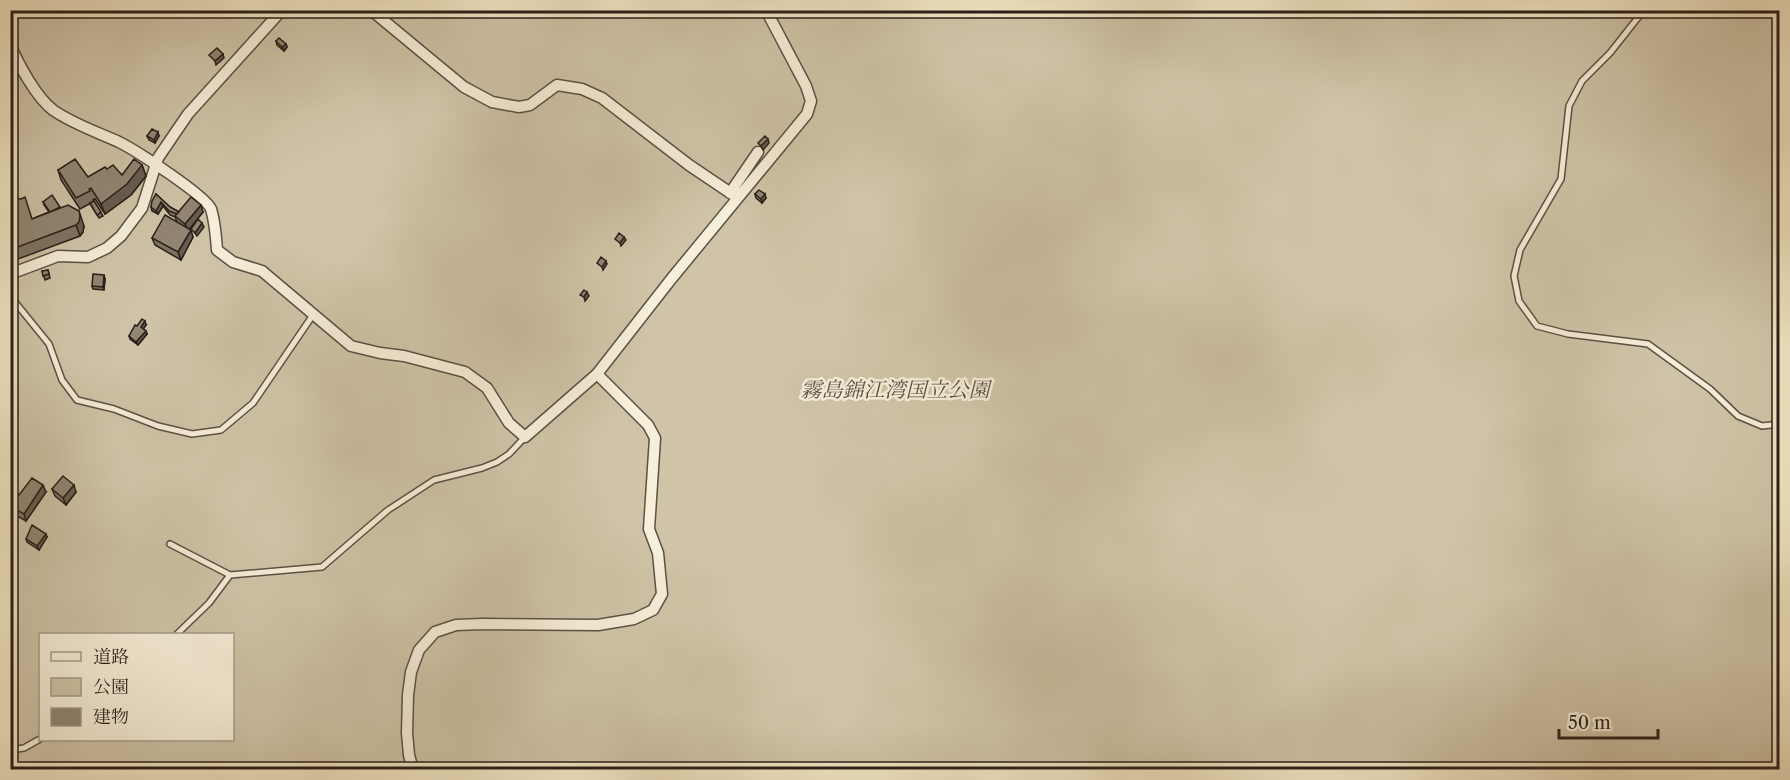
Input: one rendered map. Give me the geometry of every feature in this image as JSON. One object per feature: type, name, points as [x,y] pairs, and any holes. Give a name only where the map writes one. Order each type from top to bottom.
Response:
[{"type":"street","points":[[10,274],[58,256],[88,257],[107,248],[121,236],[142,208],[158,158],[188,114],[282,10]]},
{"type":"street","points":[[371,10],[464,87],[492,102],[519,107],[530,105],[557,85],[582,89],[602,98],[689,165],[734,196]]},
{"type":"street","points":[[10,45],[35,90],[51,108],[71,121],[122,144],[192,189],[210,207],[217,250],[233,262],[262,271],[351,346],[404,356],[465,372],[487,388],[509,423],[525,437],[597,374],[734,196],[807,114],[811,101],[806,86],[766,10]]},
{"type":"street","points":[[734,196],[758,152]]},
{"type":"street","points":[[412,770],[407,733],[411,672],[419,650],[435,632],[456,625],[598,625],[634,619],[654,610],[662,594],[658,553],[649,530],[654,438],[648,425],[597,374]]},
{"type":"lane","points":[[1644,10],[1610,53],[1582,81],[1569,106],[1561,179],[1520,250],[1514,276],[1519,301],[1537,326],[1568,334],[1648,344],[1710,389],[1738,416],[1762,426],[1779,424]]},
{"type":"lane","points":[[10,182],[12,197],[10,200]]},
{"type":"lane","points":[[10,296],[49,344],[62,380],[77,399],[114,409],[158,426],[192,434],[221,430],[253,403],[313,315]]},
{"type":"lane","points":[[170,544],[230,575],[322,567],[388,510],[434,480],[497,462],[525,437]]},
{"type":"lane","points":[[178,633],[208,603],[230,575]]},
{"type":"lane","points":[[10,750],[24,748],[39,740]]},
{"type":"green space","name":"霧島錦江湾国立公園","points":[[10,11],[1779,11],[1779,769],[11,769]]},
{"type":"building","points":[[279,38],[286,44],[282,47],[276,41]]},
{"type":"building","points":[[217,48],[223,54],[215,61],[209,55]]},
{"type":"building","points":[[152,129],[158,132],[154,140],[147,136]]},
{"type":"building","points":[[765,136],[768,139],[761,146],[758,143]]},
{"type":"building","points":[[75,159],[88,177],[113,165],[122,175],[134,159],[142,165],[127,184],[101,204],[91,188],[90,191],[76,198],[58,170]]},
{"type":"building","points":[[759,190],[765,194],[761,199],[755,194]]},
{"type":"building","points":[[156,194],[179,212],[177,214],[169,211],[161,202],[156,211],[151,207]]},
{"type":"building","points":[[52,195],[60,207],[50,212],[43,202]]},
{"type":"building","points":[[10,197],[21,199],[25,197],[32,219],[68,205],[79,211],[79,222],[10,250],[10,230],[16,228],[14,219],[11,220],[10,217]]},
{"type":"building","points":[[191,197],[201,205],[185,224],[175,216]]},
{"type":"building","points":[[94,201],[101,212],[97,215],[90,203]]},
{"type":"building","points":[[165,215],[191,230],[178,252],[152,238]]},
{"type":"building","points":[[198,219],[202,223],[195,233],[191,229]]},
{"type":"building","points":[[619,233],[624,237],[620,243],[615,239]]},
{"type":"building","points":[[601,257],[606,261],[602,267],[597,263]]},
{"type":"building","points":[[48,270],[49,274],[43,276],[42,271]]},
{"type":"building","points":[[93,274],[104,275],[103,287],[92,286]]},
{"type":"building","points":[[584,290],[587,292],[584,297],[580,295]]},
{"type":"building","points":[[142,319],[145,321],[141,327],[146,331],[136,342],[129,336],[135,325],[137,326]]},
{"type":"building","points":[[63,476],[74,485],[63,498],[52,489]]},
{"type":"building","points":[[32,478],[43,485],[24,514],[10,506],[10,489],[19,495]]},
{"type":"building","points":[[32,525],[46,534],[37,546],[26,539]]}]
